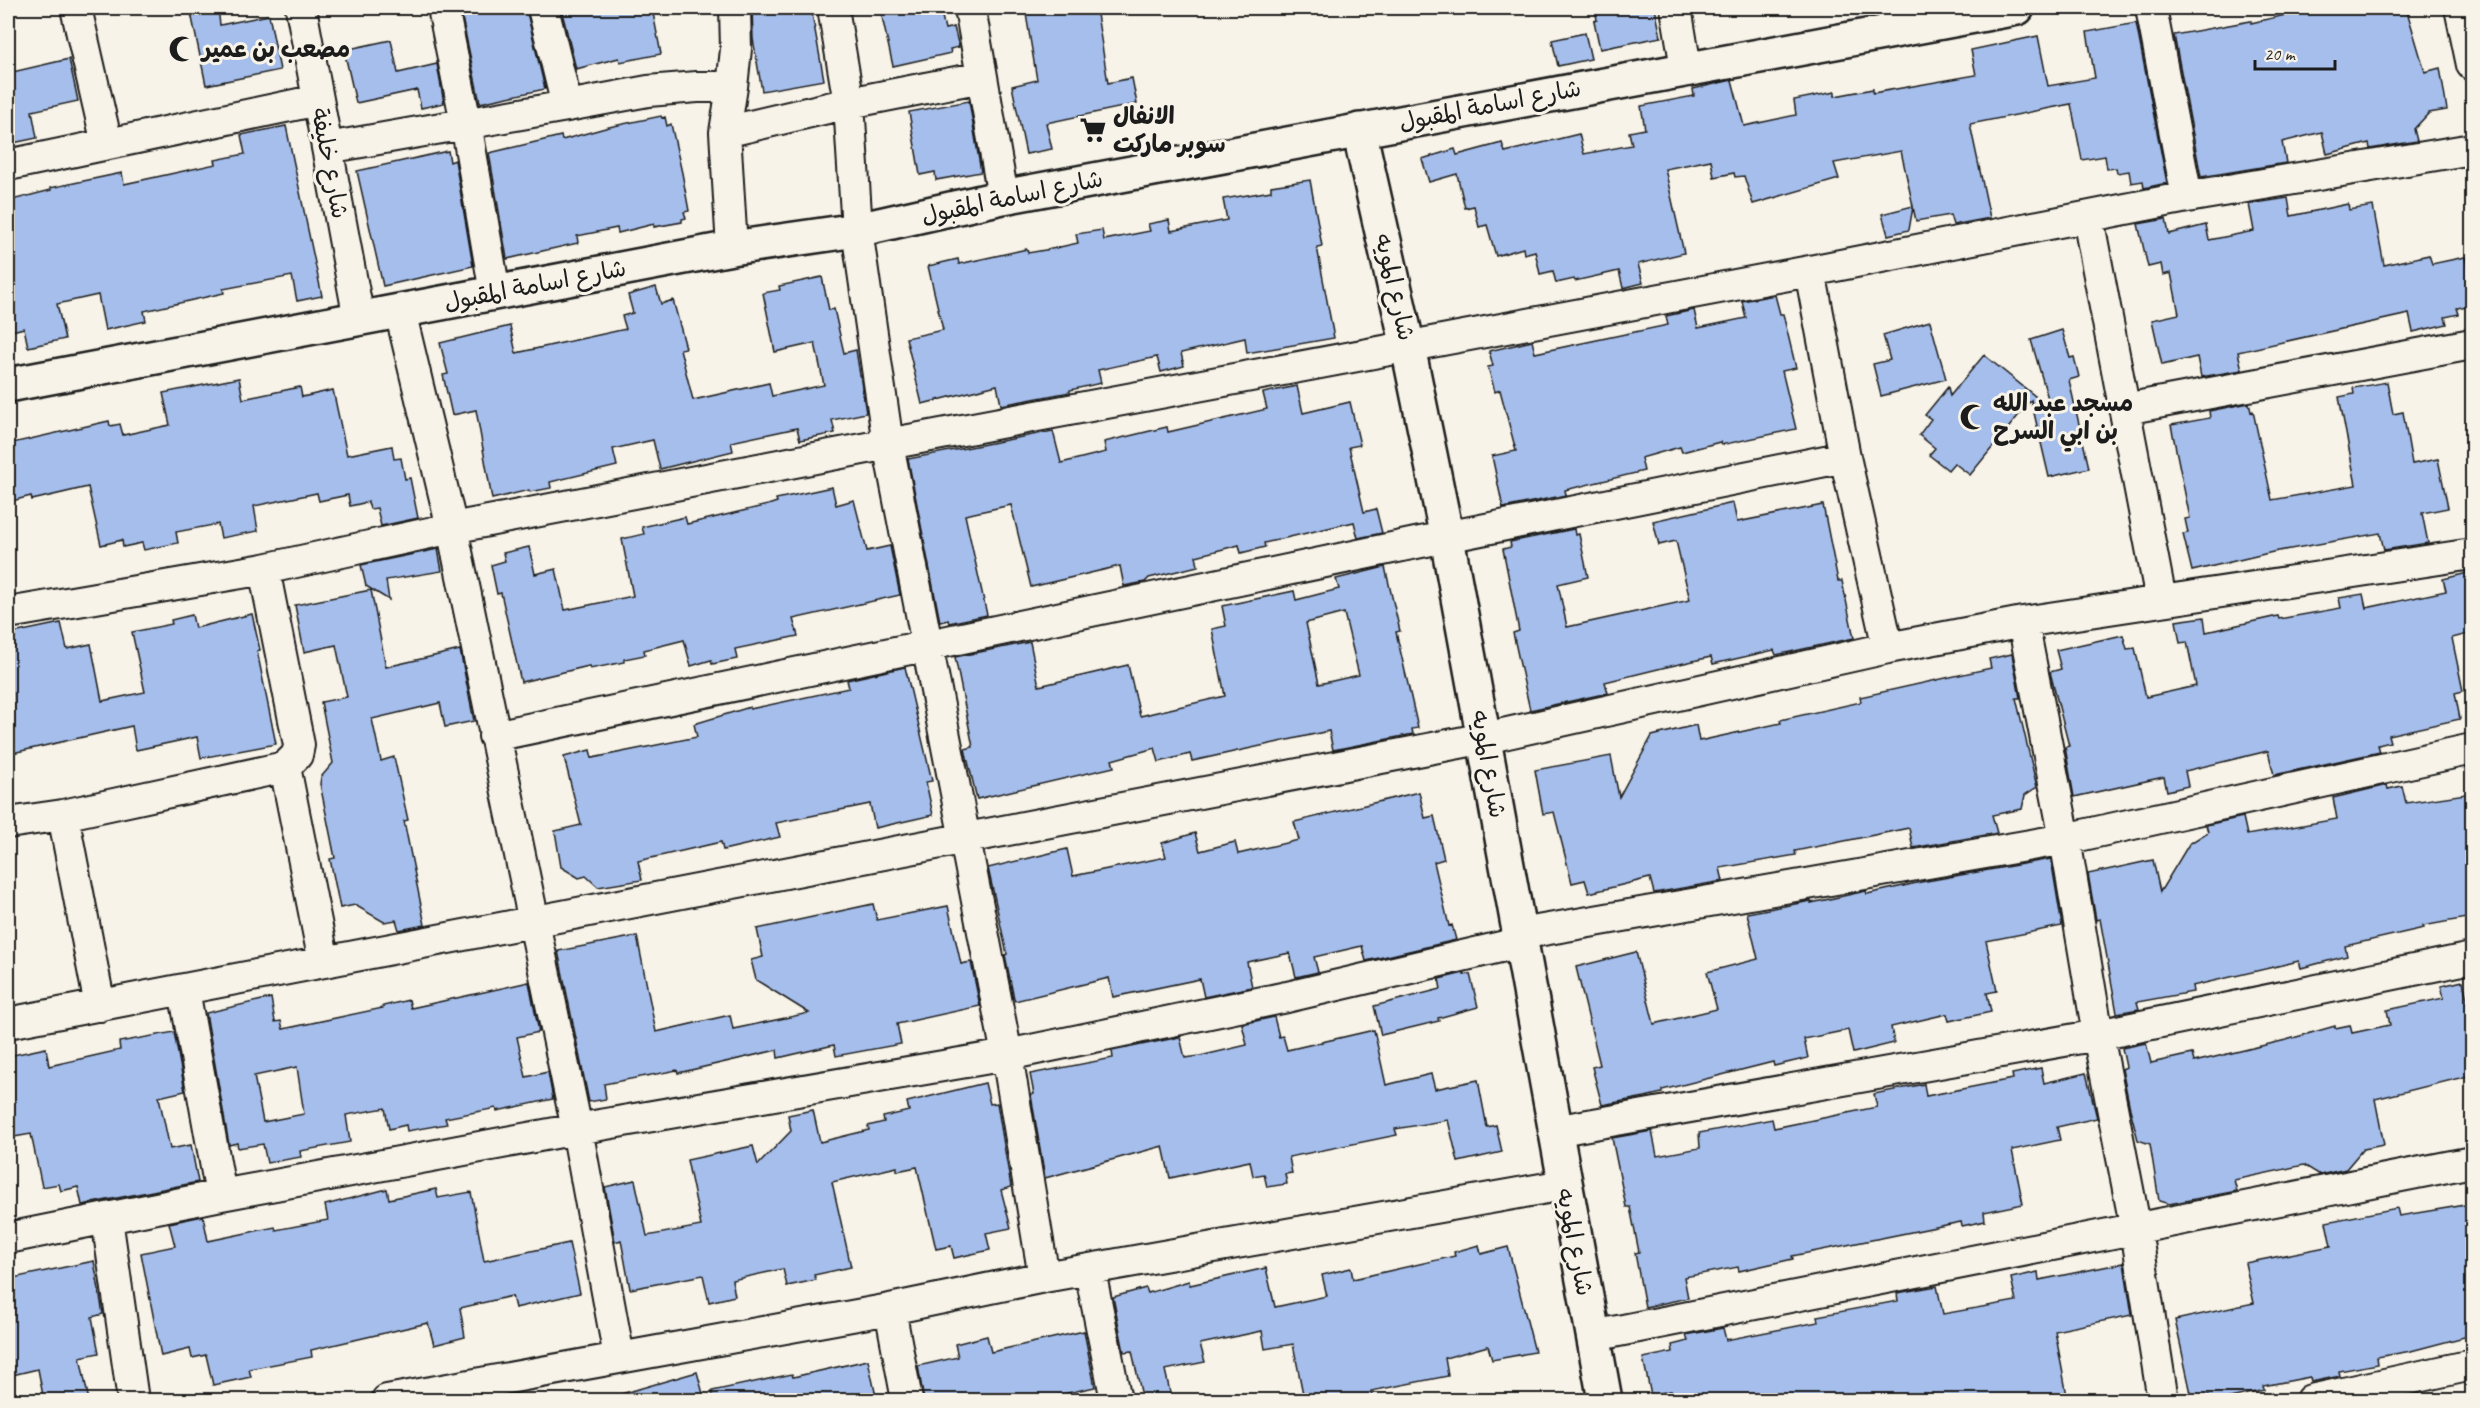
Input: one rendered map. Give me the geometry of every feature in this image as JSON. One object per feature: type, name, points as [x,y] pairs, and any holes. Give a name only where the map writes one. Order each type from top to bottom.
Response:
[{"type":"street","points":[[76,8],[107,144]]},
{"type":"street","name":"شارع خليفة","points":[[301,8],[359,319]]},
{"type":"street","points":[[443,8],[466,123],[495,293]]},
{"type":"street","points":[[543,8],[567,106]]},
{"type":"street","points":[[732,248],[725,132],[736,49],[735,8]]},
{"type":"street","points":[[833,8],[849,103],[857,230],[888,444],[1007,1055],[1044,1277]]},
{"type":"street","points":[[970,8],[1003,197]]},
{"type":"street","points":[[1676,8],[1686,68]]},
{"type":"street","name":"شارع اسامة المقبول","points":[[8,385],[732,248],[857,230],[1003,197],[1686,68],[1894,18],[2017,8]]},
{"type":"street","points":[[2151,8],[2187,197]]},
{"type":"street","points":[[2460,8],[2472,65]]},
{"type":"street","points":[[725,132],[849,103],[982,77]]},
{"type":"street","points":[[327,148],[648,91],[732,87]]},
{"type":"street","points":[[8,165],[318,100]]},
{"type":"street","name":"شارع المويه","points":[[1359,130],[1408,346],[1448,538],[1593,1336],[1598,1399]]},
{"type":"street","points":[[8,613],[264,569],[452,528],[2088,218],[2187,197],[2472,149]]},
{"type":"street","points":[[2088,218],[2161,600]]},
{"type":"street","points":[[1810,271],[1845,457],[1888,648]]},
{"type":"street","points":[[400,311],[452,528],[577,1130],[620,1357]]},
{"type":"street","points":[[2125,409],[2472,344]]},
{"type":"street","points":[[494,736],[1845,457]]},
{"type":"street","points":[[8,1023],[1485,738],[1888,648],[2023,622],[2472,554]]},
{"type":"street","points":[[8,823],[63,815],[285,767],[297,755],[299,745],[264,569]]},
{"type":"street","points":[[2023,622],[2136,1230],[2163,1401]]},
{"type":"street","points":[[8,1238],[221,1195],[1007,1055],[1287,997],[1521,938],[2065,839],[2472,749]]},
{"type":"street","points":[[285,767],[324,962]]},
{"type":"street","points":[[63,815],[100,1006]]},
{"type":"street","points":[[1554,1131],[2098,1035],[2472,958]]},
{"type":"street","points":[[183,990],[221,1195]]},
{"type":"street","points":[[1593,1336],[2472,1162]]},
{"type":"street","points":[[387,1401],[890,1309],[1044,1277],[1564,1185]]},
{"type":"street","points":[[107,1219],[133,1401]]},
{"type":"street","points":[[1090,1270],[1116,1401]]},
{"type":"street","points":[[890,1309],[907,1401]]},
{"type":"street","points":[[2311,1401],[2472,1365]]},
{"type":"building","points":[[190,8],[218,8],[220,25],[269,15],[280,70],[206,85]]},
{"type":"building","points":[[460,8],[526,8],[545,89],[480,103]]},
{"type":"building","points":[[561,8],[652,8],[661,54],[620,62],[619,58],[576,69]]},
{"type":"building","points":[[752,8],[811,8],[824,80],[762,91],[753,39]]},
{"type":"building","points":[[880,8],[940,8],[945,29],[954,27],[959,47],[950,49],[951,53],[893,66]]},
{"type":"building","points":[[1025,8],[1096,8],[1108,83],[1132,78],[1137,104],[1046,123],[1052,149],[1026,154],[1012,86],[1037,80]]},
{"type":"building","points":[[1595,8],[1655,8],[1661,37],[1600,49],[1594,21],[1597,20]]},
{"type":"building","points":[[2297,8],[2406,8],[2425,72],[2440,68],[2447,110],[2429,113],[2414,129],[2417,141],[2370,149],[2369,143],[2327,154],[2322,132],[2282,142],[2286,163],[2201,177],[2174,35],[2251,21],[2251,23],[2298,12]]},
{"type":"building","points":[[2136,23],[2167,183],[2144,188],[2143,181],[2131,183],[2129,171],[2117,173],[2116,168],[2107,169],[2105,156],[2082,160],[2071,104],[1970,124],[1990,218],[1953,225],[1950,215],[1916,221],[1913,207],[1909,230],[1888,235],[1882,214],[1913,206],[1901,151],[1834,163],[1839,179],[1753,204],[1744,176],[1735,177],[1734,173],[1714,177],[1711,160],[1665,169],[1684,253],[1638,264],[1643,283],[1623,288],[1619,271],[1556,283],[1553,271],[1540,274],[1535,251],[1524,254],[1523,248],[1496,256],[1487,225],[1479,227],[1474,206],[1465,208],[1457,174],[1429,182],[1422,159],[1455,149],[1457,155],[1502,143],[1505,152],[1579,134],[1584,154],[1632,145],[1629,132],[1645,129],[1641,106],[1694,96],[1693,89],[1732,80],[1744,126],[1796,115],[1794,100],[1835,92],[1835,96],[1873,89],[1873,93],[1976,75],[1971,50],[2038,36],[2048,86],[2095,78],[2087,32]]},
{"type":"building","points":[[1585,33],[1591,59],[1558,66],[1552,40]]},
{"type":"building","points":[[391,40],[398,73],[437,64],[444,103],[421,108],[417,90],[356,103],[344,50]]},
{"type":"building","points":[[69,59],[78,101],[32,111],[37,138],[8,144],[8,73]]},
{"type":"building","points":[[969,101],[981,172],[936,180],[935,172],[920,175],[909,112]]},
{"type":"building","points":[[661,116],[665,117],[667,126],[671,124],[682,173],[689,211],[684,212],[686,218],[682,219],[682,222],[654,227],[654,224],[618,233],[617,228],[577,236],[578,243],[507,259],[489,153],[561,136],[562,140]]},
{"type":"building","points":[[286,126],[322,296],[297,301],[292,276],[223,289],[224,293],[144,311],[146,321],[105,330],[98,295],[57,304],[65,339],[28,347],[24,328],[8,332],[8,201],[51,190],[50,188],[122,173],[124,184],[216,164],[215,160],[245,154],[241,135]]},
{"type":"building","points":[[448,151],[450,162],[455,160],[473,266],[383,286],[357,171]]},
{"type":"building","points":[[1310,180],[1322,246],[1317,247],[1334,338],[1247,353],[1245,338],[1181,353],[1184,366],[1161,372],[1157,357],[1098,370],[1101,383],[1070,390],[1070,392],[1001,405],[997,385],[922,404],[906,338],[943,330],[928,266],[958,259],[959,264],[1027,249],[1028,253],[1051,249],[1078,243],[1076,234],[1102,230],[1104,240],[1150,231],[1148,224],[1169,220],[1171,231],[1227,220],[1223,199],[1271,191],[1271,186]]},
{"type":"building","points":[[2288,198],[2291,216],[2348,204],[2349,210],[2373,206],[2384,265],[2429,255],[2432,264],[2465,257],[2472,286],[2472,305],[2457,308],[2459,314],[2445,317],[2447,324],[2413,332],[2409,314],[2238,352],[2242,370],[2201,377],[2197,357],[2162,365],[2152,320],[2179,314],[2171,273],[2163,275],[2161,264],[2148,267],[2138,224],[2166,219],[2169,234],[2206,225],[2209,240],[2254,231],[2249,204]]},
{"type":"building","points":[[822,277],[829,310],[834,309],[844,353],[856,350],[866,413],[832,420],[835,433],[800,440],[797,428],[731,442],[733,451],[660,469],[653,440],[613,449],[617,466],[550,482],[551,488],[530,492],[529,490],[492,499],[476,410],[452,415],[443,375],[448,374],[440,343],[510,326],[516,353],[626,329],[622,316],[633,313],[628,295],[656,287],[661,304],[673,300],[686,348],[680,349],[693,400],[769,383],[772,396],[824,385],[815,343],[775,352],[763,293],[780,290],[779,286]]},
{"type":"building","points":[[1775,295],[1780,314],[1783,314],[1796,368],[1782,371],[1796,429],[1721,445],[1720,442],[1682,452],[1680,447],[1641,458],[1644,471],[1565,490],[1566,495],[1503,508],[1492,456],[1516,451],[1500,390],[1495,392],[1488,367],[1493,366],[1489,351],[1532,341],[1535,353],[1668,325],[1666,316],[1694,310],[1698,328],[1746,318],[1742,301]]},
{"type":"building","points":[[1930,321],[1946,379],[1881,396],[1873,364],[1890,360],[1883,335]]},
{"type":"building","points":[[2062,330],[2070,358],[2074,357],[2079,377],[2069,380],[2089,468],[2049,477],[2031,400],[1970,475],[1954,463],[1948,470],[1929,455],[1935,448],[1919,435],[1931,419],[1925,415],[1948,387],[1950,396],[1984,355],[2051,409],[2031,340]]},
{"type":"building","points":[[239,378],[243,399],[300,387],[302,397],[333,390],[347,455],[392,446],[394,459],[401,458],[405,479],[410,478],[418,518],[381,526],[377,508],[370,509],[368,502],[350,506],[348,495],[319,501],[317,493],[254,506],[258,531],[221,538],[218,524],[176,532],[178,543],[144,550],[142,543],[123,547],[122,540],[101,545],[88,487],[32,500],[31,496],[8,502],[8,444],[109,421],[110,426],[120,424],[123,435],[170,425],[163,393]]},
{"type":"building","points":[[2387,382],[2393,414],[2403,412],[2412,464],[2438,459],[2448,508],[2422,513],[2428,543],[2384,550],[2380,533],[2273,552],[2192,571],[2183,534],[2188,533],[2185,519],[2190,518],[2171,425],[2210,418],[2209,411],[2249,403],[2251,412],[2253,411],[2272,500],[2356,485],[2339,397],[2354,394],[2353,388]]},
{"type":"building","points":[[1297,386],[1303,413],[1350,402],[1360,445],[1349,447],[1364,512],[1376,509],[1382,533],[1358,538],[1354,522],[1264,543],[1265,547],[1241,553],[1239,545],[1196,556],[1198,566],[1149,578],[1145,582],[1124,586],[1120,566],[1031,587],[1011,505],[965,515],[987,615],[949,623],[948,620],[940,622],[908,459],[1053,431],[1061,463],[1106,452],[1104,442],[1167,427],[1168,432],[1267,409],[1263,393]]},
{"type":"building","points":[[832,487],[836,505],[854,500],[867,551],[890,546],[900,595],[793,619],[798,636],[735,649],[737,659],[712,664],[711,660],[691,666],[684,640],[644,650],[645,655],[624,659],[624,662],[590,669],[589,666],[521,682],[501,593],[497,594],[491,565],[505,561],[503,553],[529,547],[535,574],[556,569],[565,610],[633,596],[622,539],[644,534],[642,527],[685,517],[687,524],[768,505],[777,502],[776,499]]},
{"type":"building","points":[[1733,503],[1737,522],[1823,505],[1838,581],[1842,581],[1854,638],[1776,655],[1774,650],[1713,664],[1711,657],[1605,682],[1608,693],[1530,710],[1513,633],[1519,631],[1503,549],[1511,547],[1510,542],[1574,529],[1575,535],[1579,534],[1588,577],[1558,584],[1567,627],[1690,600],[1676,541],[1659,545],[1653,521]]},
{"type":"building","points":[[438,549],[442,571],[386,580],[389,600],[366,586],[361,565]]},
{"type":"building","points":[[1385,567],[1400,631],[1396,632],[1418,728],[1412,729],[1413,734],[1333,750],[1329,731],[1192,761],[1190,754],[1159,762],[1155,748],[1112,760],[1114,767],[977,799],[965,749],[973,747],[955,657],[1030,642],[1039,686],[1128,665],[1140,716],[1225,696],[1212,629],[1226,626],[1222,606],[1294,591],[1296,600],[1339,589],[1336,579]],"holes":[[[1344,613],[1359,675],[1319,684],[1306,623]]]},
{"type":"building","points":[[2472,572],[2472,633],[2452,638],[2463,691],[2455,693],[2460,719],[2388,735],[2390,742],[2378,745],[2380,752],[2274,775],[2268,751],[2185,771],[2188,786],[2167,791],[2164,777],[2074,797],[2065,747],[2069,746],[2050,672],[2061,669],[2056,650],[2123,635],[2127,649],[2135,648],[2146,697],[2196,686],[2187,642],[2180,643],[2176,621],[2204,617],[2206,632],[2278,616],[2279,619],[2341,608],[2339,598],[2363,594],[2366,608],[2446,591],[2443,579]]},
{"type":"building","points":[[371,590],[386,667],[460,650],[474,721],[445,727],[440,703],[372,719],[381,761],[394,757],[408,820],[404,821],[425,925],[399,930],[396,920],[384,922],[355,905],[340,908],[330,859],[335,858],[320,784],[321,777],[333,763],[321,702],[347,697],[336,645],[304,652],[295,605]]},
{"type":"building","points":[[252,614],[260,650],[257,651],[276,744],[201,758],[197,737],[136,750],[132,726],[8,754],[8,634],[61,623],[67,649],[91,644],[102,701],[145,692],[132,632],[172,624],[171,620],[192,615],[195,628]]},
{"type":"building","points":[[2012,654],[2020,698],[2016,698],[2037,787],[2025,795],[2022,809],[1992,815],[1997,833],[1913,848],[1909,828],[1795,851],[1796,855],[1720,868],[1723,881],[1654,893],[1650,878],[1589,893],[1585,880],[1572,883],[1554,812],[1543,814],[1535,770],[1611,756],[1619,797],[1652,736],[1696,725],[1699,741],[1781,723],[1780,720],[1861,702],[1860,697],[1991,668],[1989,659]]},
{"type":"building","points":[[905,667],[932,781],[926,782],[933,815],[875,828],[870,804],[776,823],[780,837],[723,850],[721,842],[638,861],[642,880],[598,887],[586,876],[579,878],[561,867],[555,831],[581,825],[564,757],[590,750],[592,758],[697,737],[694,724],[750,707],[750,709],[849,688],[847,680]]},
{"type":"building","points":[[2387,785],[2388,789],[2402,786],[2406,803],[2472,793],[2472,917],[2423,926],[2424,928],[2345,946],[2347,956],[2301,968],[2299,961],[2192,986],[2193,992],[2137,1002],[2139,1009],[2117,1013],[2100,919],[2096,920],[2088,874],[2153,860],[2160,892],[2189,844],[2208,832],[2206,825],[2243,817],[2247,835],[2337,819],[2333,798]]},
{"type":"building","points":[[1419,792],[1425,818],[1434,816],[1444,859],[1434,862],[1449,926],[1452,925],[1456,940],[1366,961],[1362,946],[1314,957],[1318,972],[1296,977],[1290,953],[1247,962],[1252,987],[1204,997],[1200,979],[1113,997],[1109,978],[1015,1001],[988,868],[1067,849],[1073,876],[1166,857],[1162,843],[1195,833],[1200,851],[1235,842],[1238,854],[1299,840],[1294,822]]},
{"type":"building","points":[[2051,859],[2062,926],[1986,941],[1997,991],[1987,993],[1991,1012],[1949,1021],[1947,1014],[1891,1027],[1894,1043],[1853,1053],[1848,1030],[1804,1039],[1808,1058],[1774,1066],[1773,1062],[1662,1090],[1662,1093],[1602,1105],[1592,1067],[1600,1065],[1576,967],[1636,952],[1654,1024],[1717,1009],[1707,972],[1758,959],[1747,913],[1811,901],[1811,903],[1866,891],[1867,894]]},
{"type":"building","points":[[873,904],[877,920],[948,906],[961,964],[971,962],[980,1006],[897,1024],[901,1044],[836,1056],[834,1045],[778,1058],[777,1050],[678,1073],[677,1070],[604,1084],[606,1099],[589,1102],[558,951],[637,936],[656,1032],[730,1015],[733,1029],[809,1013],[756,980],[751,960],[763,957],[757,929]]},
{"type":"building","points":[[1464,973],[1464,975],[1470,974],[1478,1007],[1438,1018],[1439,1021],[1381,1035],[1374,1006],[1441,989],[1439,979]]},
{"type":"building","points":[[2463,981],[2468,1004],[2472,1003],[2472,1075],[2375,1099],[2384,1145],[2363,1149],[2346,1169],[2320,1175],[2304,1165],[2234,1180],[2237,1191],[2169,1204],[2159,1201],[2150,1144],[2138,1140],[2130,1109],[2122,1069],[2126,1067],[2122,1048],[2146,1043],[2151,1063],[2192,1054],[2194,1062],[2335,1026],[2335,1028],[2350,1025],[2352,1033],[2390,1025],[2387,1010],[2444,998],[2441,986]]},
{"type":"building","points":[[529,982],[539,1032],[517,1037],[526,1077],[548,1072],[553,1099],[497,1111],[496,1108],[445,1118],[447,1124],[407,1131],[406,1125],[389,1129],[385,1108],[346,1115],[350,1142],[300,1151],[301,1157],[267,1163],[263,1144],[238,1148],[237,1143],[229,1145],[206,1013],[271,998],[275,1022],[281,1021],[283,1029],[383,1008],[383,1006],[409,1000],[411,1008]],"holes":[[[297,1067],[304,1114],[263,1122],[254,1076]]]},
{"type":"building","points":[[1274,1017],[1279,1037],[1283,1036],[1287,1050],[1374,1030],[1386,1085],[1431,1074],[1435,1089],[1478,1080],[1487,1127],[1496,1125],[1502,1152],[1458,1162],[1448,1120],[1395,1129],[1397,1135],[1289,1157],[1292,1173],[1285,1174],[1287,1184],[1267,1187],[1264,1174],[1253,1176],[1250,1161],[1170,1178],[1163,1146],[1045,1178],[1031,1095],[1034,1094],[1030,1074],[1113,1058],[1112,1051],[1180,1037],[1185,1058],[1200,1056],[1247,1045],[1242,1024]]},
{"type":"building","points":[[174,1032],[185,1091],[159,1097],[170,1149],[191,1145],[198,1182],[82,1205],[78,1187],[61,1191],[59,1184],[42,1187],[31,1134],[8,1138],[8,1056],[46,1048],[49,1066],[120,1050],[119,1042]]},
{"type":"building","points":[[2041,1068],[2044,1083],[2086,1073],[2097,1118],[2057,1127],[2060,1140],[2012,1150],[2023,1204],[1984,1212],[1985,1221],[1962,1226],[1961,1222],[1792,1256],[1793,1259],[1739,1271],[1738,1267],[1684,1277],[1688,1298],[1645,1307],[1635,1253],[1639,1252],[1630,1207],[1626,1207],[1612,1138],[1652,1131],[1657,1156],[1700,1148],[1699,1133],[1772,1119],[1774,1128],[1877,1107],[1874,1094],[1924,1084],[1926,1096],[2013,1079],[2012,1074]]},
{"type":"building","points":[[985,1083],[990,1104],[997,1103],[1011,1187],[1001,1190],[1011,1228],[986,1233],[990,1250],[954,1258],[951,1246],[936,1249],[917,1167],[897,1171],[897,1167],[832,1182],[851,1267],[814,1275],[816,1280],[787,1286],[783,1269],[732,1280],[735,1296],[709,1302],[703,1275],[630,1289],[621,1240],[615,1242],[605,1187],[635,1180],[647,1236],[701,1226],[687,1160],[753,1146],[758,1165],[791,1131],[788,1115],[813,1110],[820,1142],[869,1130],[868,1126],[884,1122],[883,1117],[909,1111],[907,1102]]},
{"type":"building","points":[[387,1189],[389,1199],[436,1189],[438,1198],[471,1192],[484,1261],[569,1243],[580,1293],[515,1308],[512,1296],[460,1308],[465,1337],[434,1345],[428,1323],[311,1350],[312,1357],[249,1369],[251,1377],[213,1385],[206,1355],[192,1358],[190,1349],[161,1356],[141,1253],[175,1246],[169,1223],[203,1216],[208,1241],[275,1227],[276,1230],[328,1220],[325,1205]]},
{"type":"building","points":[[2472,1204],[2472,1249],[2465,1251],[2472,1277],[2472,1335],[2411,1351],[2377,1357],[2378,1364],[2339,1371],[2340,1376],[2311,1382],[2310,1377],[2263,1386],[2264,1390],[2218,1401],[2210,1401],[2209,1395],[2192,1398],[2175,1320],[2254,1303],[2245,1263],[2331,1246],[2326,1222],[2397,1208],[2399,1216]]},
{"type":"building","points":[[1479,1245],[1481,1254],[1508,1247],[1535,1352],[1492,1360],[1488,1346],[1445,1358],[1448,1376],[1371,1391],[1373,1401],[1306,1401],[1293,1344],[1265,1349],[1262,1331],[1200,1344],[1205,1362],[1165,1370],[1172,1401],[1143,1401],[1132,1351],[1124,1352],[1113,1297],[1146,1288],[1148,1293],[1189,1281],[1190,1285],[1266,1268],[1275,1307],[1327,1296],[1322,1275],[1351,1268],[1353,1279],[1455,1256],[1454,1252]]},
{"type":"building","points":[[94,1261],[103,1314],[92,1317],[99,1353],[80,1357],[89,1401],[44,1401],[38,1369],[8,1376],[8,1279]]},
{"type":"building","points":[[2124,1263],[2132,1315],[2055,1331],[2068,1401],[1673,1401],[1671,1391],[1651,1395],[1643,1358],[1673,1352],[1672,1345],[1688,1341],[1686,1335],[1723,1328],[1726,1340],[1818,1322],[1817,1316],[1898,1301],[1897,1293],[1937,1286],[1943,1314],[2016,1301],[2011,1278],[2038,1272],[2039,1280]]},
{"type":"building","points":[[1084,1331],[1095,1387],[1031,1401],[924,1401],[918,1366],[958,1357],[955,1344],[987,1336],[991,1352]]},
{"type":"building","points":[[868,1360],[877,1401],[713,1401],[712,1391],[792,1374],[793,1377]]},
{"type":"building","points":[[697,1372],[705,1401],[622,1401],[621,1394]]},
{"type":"place","name":"مصعب بن عمير","points":[[182,49]]},
{"type":"place","name":"الانفال سوبر ماركت","points":[[1093,130]]},
{"type":"place","name":"مسجد عبد الله بن ابي السرح","points":[[1973,417]]}]
